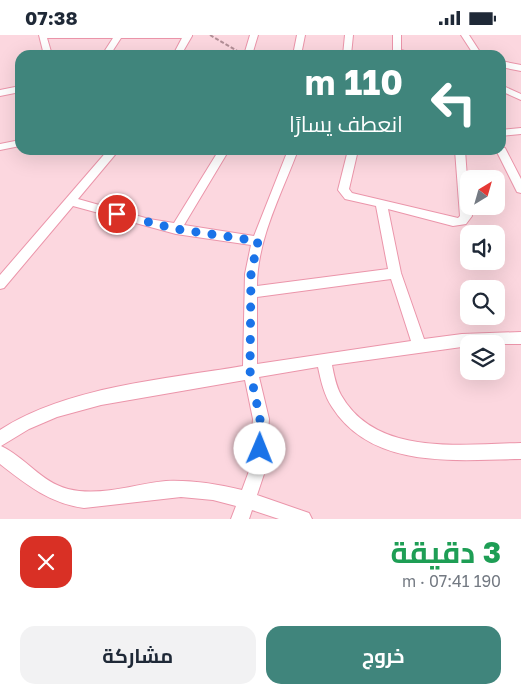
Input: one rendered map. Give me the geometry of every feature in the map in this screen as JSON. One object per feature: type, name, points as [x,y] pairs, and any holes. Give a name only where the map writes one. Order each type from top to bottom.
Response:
[{"type":"street","points":[[109,50],[119,35]]},
{"type":"street","points":[[46,50],[42,36],[188,35],[180,50]]},
{"type":"street","points":[[250,50],[254,35]]},
{"type":"street","points":[[299,50],[301,35]]},
{"type":"street","points":[[347,50],[348,35]]},
{"type":"street","points":[[397,35],[397,50]]},
{"type":"street","points":[[465,35],[472,35]]},
{"type":"street","points":[[465,35],[475,50]]},
{"type":"street","points":[[506,65],[521,68]]},
{"type":"street","points":[[0,93],[15,90]]},
{"type":"street","points":[[506,91],[521,97]]},
{"type":"street","points":[[506,132],[521,131]]},
{"type":"street","points":[[0,147],[15,144]]},
{"type":"street","points":[[0,283],[110,155]]},
{"type":"street","points":[[176,229],[221,155]]},
{"type":"street","points":[[240,519],[257,471],[260,449],[260,419],[250,371],[251,274],[258,241],[291,155]]},
{"type":"street","points":[[351,155],[343,190],[349,195],[460,223],[466,215],[460,155]]},
{"type":"street","points":[[504,155],[521,189]]},
{"type":"street","points":[[70,201],[176,229],[258,241]]},
{"type":"street","points":[[382,203],[395,273],[420,347]]},
{"type":"street","points":[[250,292],[395,273]]},
{"type":"street","points":[[0,439],[24,423],[57,410],[101,398],[250,371],[462,340],[521,338]]},
{"type":"street","points":[[322,360],[337,402],[360,427],[392,445],[411,450],[521,451]]},
{"type":"street","points":[[0,454],[52,491],[68,497],[85,499],[179,489],[210,491],[246,499],[303,519]]},
{"type":"path","points":[[210,35],[234,50]]},
{"type":"route","points":[[117,214],[176,229],[258,241],[251,274],[250,371],[260,419],[260,449]]}]
